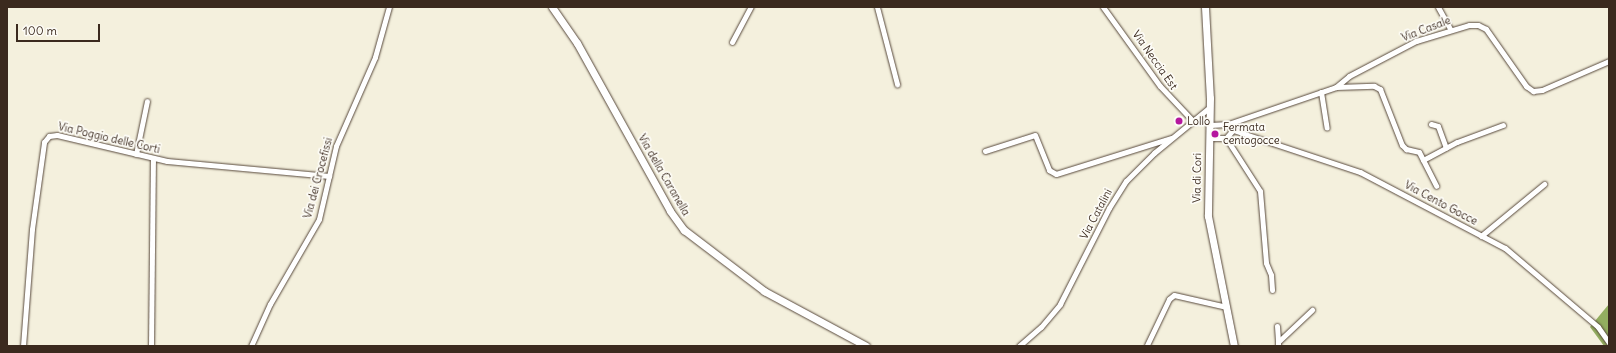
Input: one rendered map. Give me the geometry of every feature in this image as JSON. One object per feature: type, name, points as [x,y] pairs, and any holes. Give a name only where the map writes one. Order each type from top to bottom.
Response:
[{"type":"main road","name":"Via della Caranella","points":[[552,7],[577,43],[670,211],[684,230],[764,291],[866,346]]},
{"type":"main road","name":"Via di Cori","points":[[1205,7],[1210,107],[1208,216],[1234,346]]},
{"type":"street","name":"Via dei Crocefissi","points":[[251,346],[268,307],[316,225],[339,138],[375,57],[389,7]]},
{"type":"street","points":[[732,42],[751,7]]},
{"type":"street","points":[[878,7],[897,84]]},
{"type":"street","name":"Via Neccia Est","points":[[1103,7],[1160,86],[1193,121]]},
{"type":"street","points":[[1438,7],[1450,29]]},
{"type":"street","name":"Via Casale","points":[[1210,125],[1228,124],[1336,87],[1352,75],[1416,41],[1450,29],[1473,24],[1484,28],[1526,86],[1534,92],[1609,61]]},
{"type":"street","points":[[1336,87],[1379,88],[1402,145],[1406,149],[1418,151],[1424,160],[1436,186]]},
{"type":"street","points":[[1321,92],[1327,128]]},
{"type":"street","points":[[136,154],[147,100]]},
{"type":"street","name":"Via Catalini","points":[[1019,346],[1044,324],[1060,304],[1123,185],[1174,137],[1210,107]]},
{"type":"street","points":[[1209,138],[1226,138],[1233,130],[1228,124]]},
{"type":"street","points":[[1431,124],[1438,126],[1446,148]]},
{"type":"street","points":[[1424,160],[1446,148],[1503,125]]},
{"type":"street","name":"Via Cento Gocce","points":[[1233,130],[1360,172],[1481,236],[1523,262],[1599,329],[1609,343]]},
{"type":"street","name":"Via Poggio delle Corti","points":[[23,346],[32,229],[45,139],[50,135],[57,135],[153,158],[329,176]]},
{"type":"street","points":[[985,151],[1035,135],[1050,170],[1056,174],[1174,137]]},
{"type":"street","points":[[1226,138],[1260,191],[1266,263],[1271,275],[1272,290]]},
{"type":"street","points":[[151,346],[153,158]]},
{"type":"street","points":[[1481,236],[1544,184]]},
{"type":"street","points":[[1147,345],[1173,295],[1181,295],[1227,308]]},
{"type":"street","points":[[1278,344],[1312,310]]},
{"type":"street","points":[[1277,326],[1278,344]]},
{"type":"green space","points":[[1609,304],[1609,346],[1604,346],[1590,327]]},
{"type":"place","name":"Lollo","points":[[1179,121]]},
{"type":"place","name":"Fermata centogocce","points":[[1215,134]]}]
